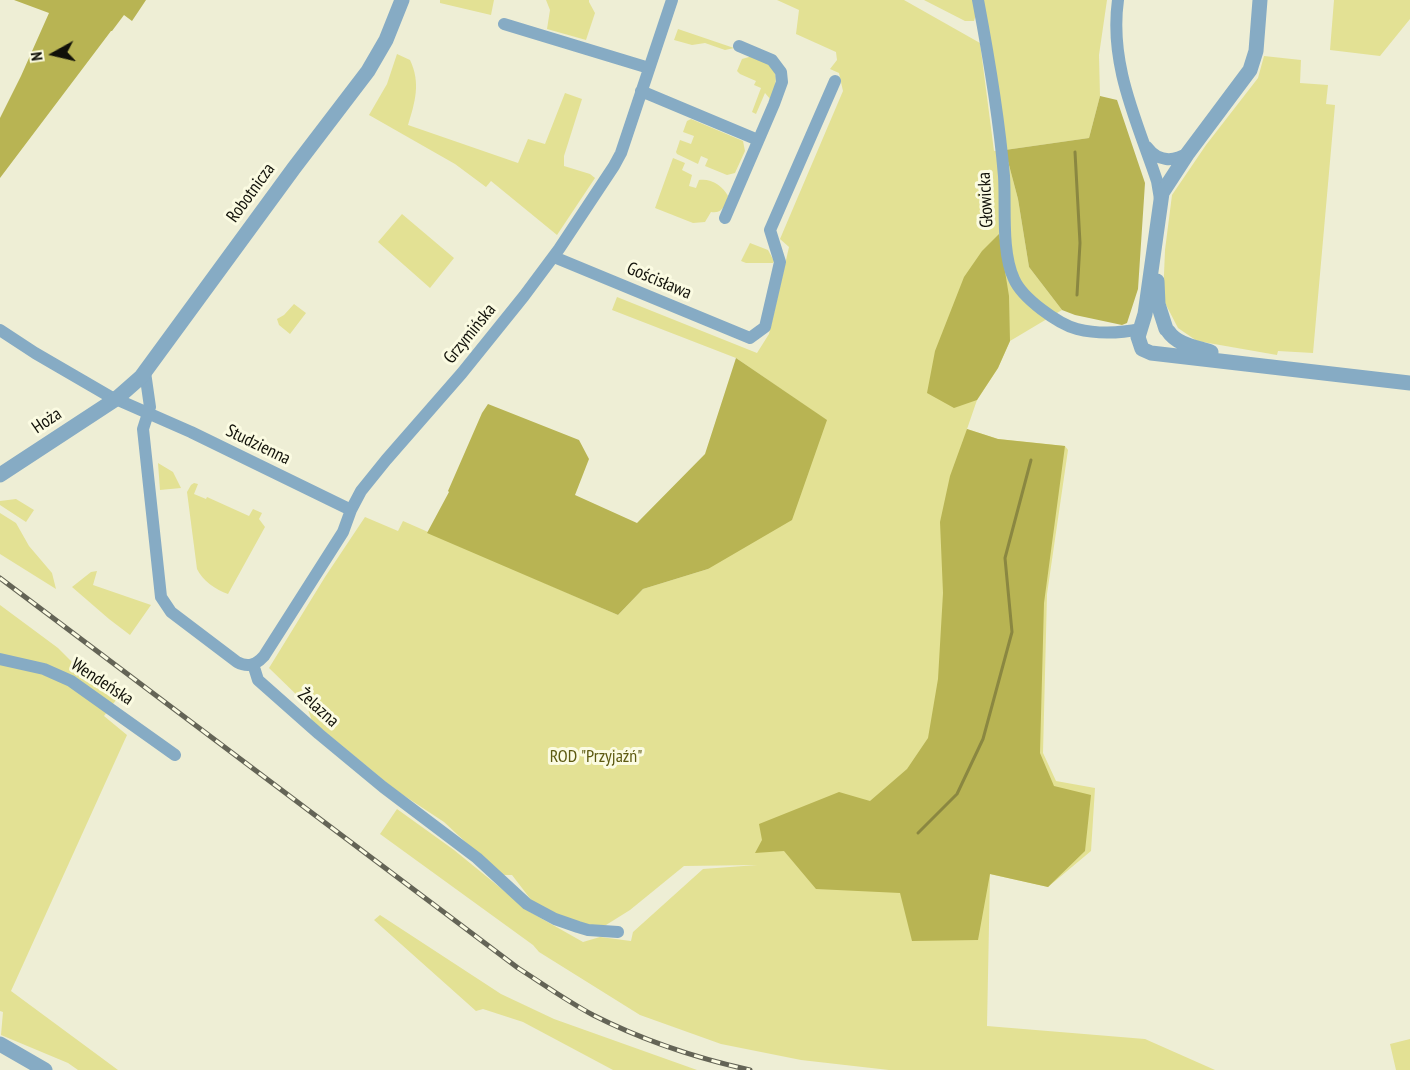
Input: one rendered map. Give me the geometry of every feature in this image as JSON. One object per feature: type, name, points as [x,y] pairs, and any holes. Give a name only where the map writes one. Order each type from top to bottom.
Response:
[{"type":"street","name":"Robotnicza","points":[[116,399],[146,372],[294,168],[368,71],[386,40],[402,0]]},
{"type":"street","name":"Grzymińska","points":[[253,664],[264,656],[321,567],[343,532],[358,497],[375,473],[462,373],[554,257],[618,159],[672,0]]},
{"type":"street","name":"Głowicka","points":[[978,0],[1000,146],[1005,223],[1013,279],[1021,291],[1034,303],[1076,329],[1140,333]]},
{"type":"street","points":[[1118,0],[1116,24],[1119,69],[1126,96],[1157,181],[1160,199]]},
{"type":"street","points":[[1260,0],[1256,51],[1250,70],[1168,180],[1160,199],[1145,314],[1140,333],[1146,351],[1410,383]]},
{"type":"street","points":[[504,24],[649,68]]},
{"type":"street","points":[[725,218],[780,90],[781,72],[772,60],[739,46]]},
{"type":"street","name":"Gościsława","points":[[554,257],[750,338],[765,327],[780,262],[771,230],[835,81]]},
{"type":"street","points":[[641,91],[758,140]]},
{"type":"street","points":[[1143,141],[1153,154],[1163,159],[1176,158],[1188,153]]},
{"type":"street","points":[[1156,353],[1167,345],[1169,338],[1157,298],[1157,224]]},
{"type":"street","points":[[1140,333],[1147,324],[1154,322],[1161,324],[1172,337],[1183,343],[1263,366]]},
{"type":"street","name":"Studzienna","points":[[0,330],[35,353],[116,399],[150,413],[351,510]]},
{"type":"street","points":[[146,372],[150,413],[144,429],[161,597],[171,612],[237,662],[244,665],[253,664]]},
{"type":"street","name":"Hoża","points":[[0,475],[116,399]]},
{"type":"street","name":"Wendeńska","points":[[0,659],[44,669],[71,681],[175,754]]},
{"type":"street","name":"Żelazna","points":[[253,664],[258,680],[318,734],[383,787],[477,858],[539,912],[588,930],[618,932]]},
{"type":"street","points":[[0,1044],[45,1070]]},
{"type":"green space","points":[[440,0],[494,0],[491,15],[440,3]]},
{"type":"green space","points":[[546,0],[589,0],[595,13],[586,40],[547,29],[550,10]]},
{"type":"green space","name":"ROD \"Przyjaźń\"","points":[[777,0],[904,0],[980,43],[994,151],[1004,150],[983,0],[1107,0],[1099,55],[1100,96],[1089,138],[1005,150],[1018,199],[1029,267],[1062,310],[1010,341],[998,368],[977,400],[967,429],[998,439],[1065,446],[1068,450],[1047,594],[1043,753],[1056,781],[1095,788],[1091,851],[1048,887],[990,874],[987,1026],[1145,1039],[1215,1070],[889,1070],[801,1060],[721,1044],[640,1015],[539,952],[533,945],[380,834],[397,809],[454,850],[530,912],[583,942],[600,937],[631,941],[633,932],[703,869],[757,865],[684,866],[630,910],[606,925],[590,927],[546,911],[532,901],[512,875],[501,875],[444,822],[397,791],[312,721],[306,704],[269,668],[365,517],[398,531],[403,521],[618,615],[643,589],[708,569],[826,420],[736,358],[612,310],[617,297],[757,353],[769,334],[789,247],[780,239],[843,91],[839,73],[830,69],[837,60],[836,52],[796,34],[799,10]]},
{"type":"green space","points":[[924,0],[973,0],[976,14],[974,21],[965,21]]},
{"type":"green space","points":[[1334,0],[1410,0],[1410,19],[1380,56],[1330,50]]},
{"type":"green space","points":[[678,29],[734,48],[725,50],[705,43],[692,45],[674,40]]},
{"type":"green space","points":[[397,54],[410,60],[415,77],[415,100],[408,125],[518,163],[528,139],[545,144],[565,93],[582,99],[564,156],[564,166],[590,174],[595,178],[557,235],[491,181],[486,187],[455,164],[369,115],[387,84]]},
{"type":"green space","points":[[751,54],[771,66],[776,76],[771,100],[765,93],[756,114],[752,112],[761,88],[754,85],[756,81],[737,71],[742,59]]},
{"type":"green space","points":[[1264,56],[1301,60],[1300,83],[1328,85],[1326,104],[1335,105],[1313,353],[1278,351],[1277,355],[1197,341],[1178,328],[1163,299],[1165,250],[1172,195],[1206,145],[1258,78]]},
{"type":"green space","points":[[691,119],[743,141],[745,151],[735,173],[727,175],[705,166],[708,159],[701,156],[698,164],[677,154],[680,140],[691,144],[694,136],[683,132],[687,121]]},
{"type":"green space","points":[[673,158],[685,163],[682,170],[692,175],[689,186],[696,188],[699,180],[708,180],[720,186],[728,196],[723,208],[718,212],[711,212],[705,222],[693,223],[655,208]]},
{"type":"green space","points":[[402,214],[454,258],[430,288],[378,242]]},
{"type":"green space","points":[[750,243],[768,250],[773,263],[741,261]]},
{"type":"green space","points":[[294,304],[306,313],[290,334],[279,325],[277,319]]},
{"type":"green space","points":[[158,463],[173,472],[181,488],[160,490]]},
{"type":"green space","points":[[194,483],[198,484],[194,494],[206,499],[207,497],[249,516],[253,509],[262,513],[259,519],[265,527],[228,594],[210,584],[197,569],[187,492]]},
{"type":"green space","points":[[16,499],[34,510],[26,522],[0,505],[0,501]]},
{"type":"green space","points":[[0,513],[16,523],[29,546],[52,573],[56,589],[0,554]]},
{"type":"green space","points":[[97,571],[93,585],[151,605],[130,635],[72,587],[91,572]]},
{"type":"green space","points":[[0,605],[58,648],[94,684],[116,700],[104,716],[127,735],[11,991],[118,1070],[78,1070],[68,1063],[1,1035],[3,1012],[0,1011]]},
{"type":"green space","points":[[380,915],[501,994],[554,1019],[697,1070],[613,1070],[523,1022],[483,1009],[476,1011],[374,920]]},
{"type":"green space","points":[[1410,1039],[1410,1070],[1396,1070],[1390,1044]]},
{"type":"shaded area","points":[[14,0],[146,0],[132,21],[124,15],[0,178],[0,118],[49,13]]},
{"type":"shaded area","points":[[1100,96],[1117,100],[1145,183],[1138,289],[1127,323],[1122,325],[1062,310],[1029,267],[1018,199],[1005,150],[1089,138]]},
{"type":"shaded area","points":[[999,234],[1009,296],[1010,341],[998,368],[977,400],[954,408],[927,393],[935,351],[964,277],[982,251]]},
{"type":"shaded area","points":[[736,358],[827,420],[792,520],[708,569],[643,589],[618,615],[427,533],[449,492],[482,413],[488,404],[579,440],[589,459],[575,495],[637,523],[705,454]]},
{"type":"shaded area","points":[[967,429],[998,439],[1065,446],[1044,603],[1040,753],[1054,786],[1091,795],[1085,851],[1048,887],[990,874],[978,940],[912,941],[900,893],[816,889],[784,851],[755,853],[762,840],[759,824],[839,792],[870,801],[907,769],[928,738],[938,679],[943,593],[940,522],[950,476]]},
{"type":"waterway","points":[[1075,152],[1080,243],[1077,295]]},
{"type":"waterway","points":[[918,833],[957,794],[983,739],[1012,632],[1005,558],[1031,460]]},
{"type":"railway","points":[[0,578],[518,968],[583,1010],[612,1024],[690,1054],[750,1070]]}]
